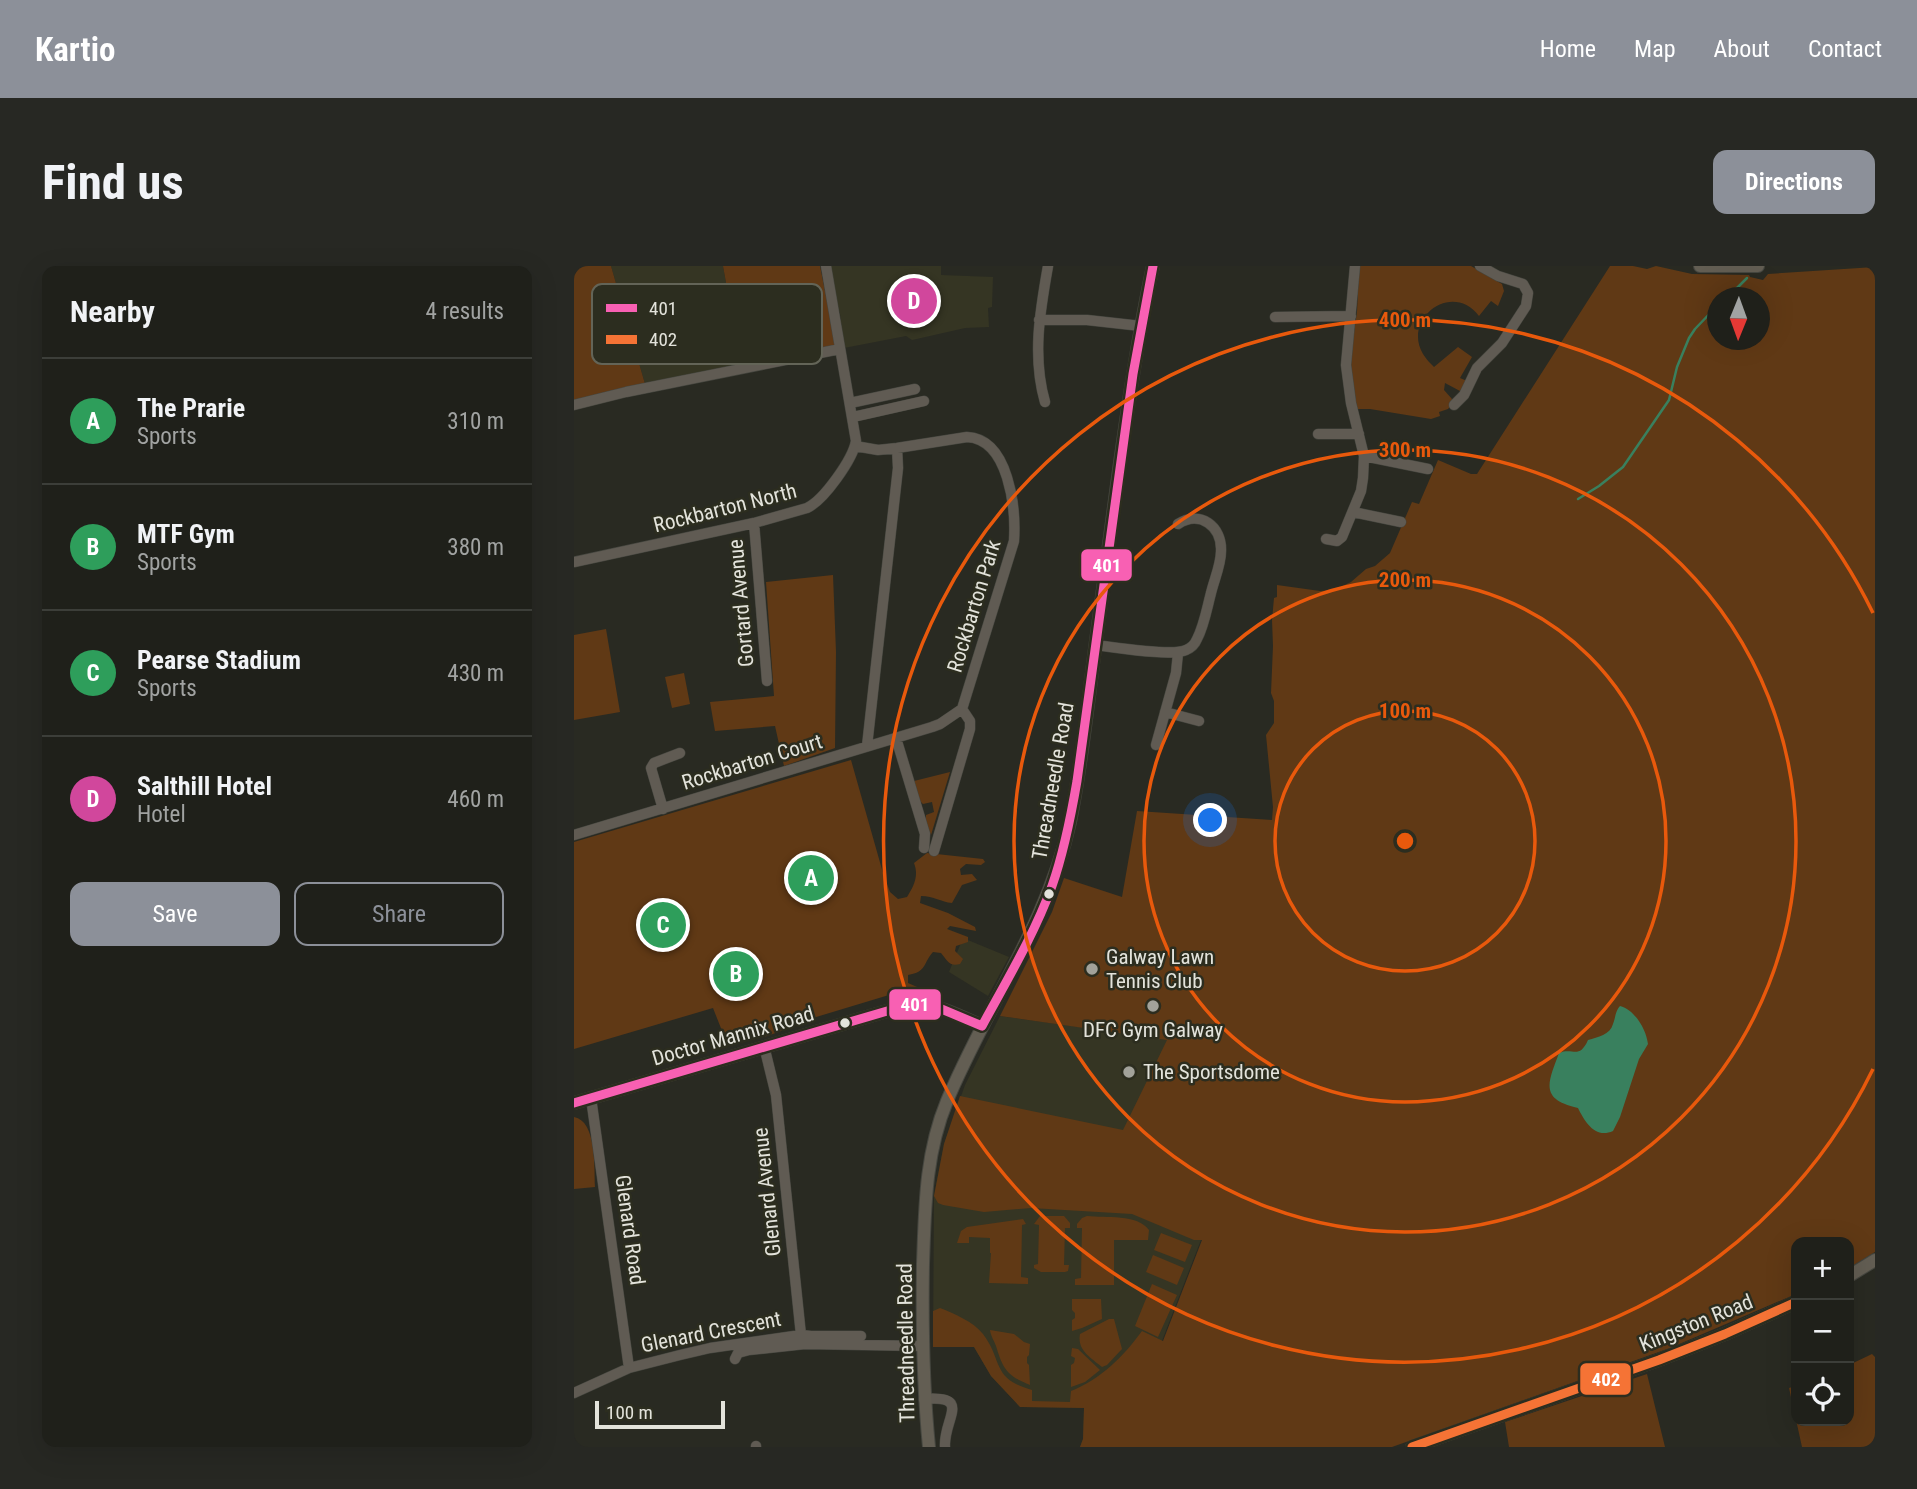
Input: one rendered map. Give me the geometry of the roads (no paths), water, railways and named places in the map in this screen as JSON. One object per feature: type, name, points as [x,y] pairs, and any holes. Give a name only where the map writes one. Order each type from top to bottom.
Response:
[{"type":"main road","name":"Threadneedle Road","points":[[929,1447],[922,1346],[928,1171],[946,1102],[1046,900],[1061,859],[1077,781],[1141,326],[1153,266]]},
{"type":"main road","points":[[1700,266],[1758,266]]},
{"type":"main road","name":"Doctor Mannix Road","points":[[574,1103],[911,1004],[929,1005],[955,1013],[982,1026]]},
{"type":"main road","points":[[1854,1274],[1873,1265]]},
{"type":"main road","name":"Kingston Road","points":[[1412,1447],[1426,1445],[1659,1360],[1791,1304]]},
{"type":"street","points":[[826,266],[853,417],[855,446]]},
{"type":"street","points":[[1045,402],[1038,351],[1039,320],[1048,266]]},
{"type":"street","points":[[1326,540],[1340,540],[1363,484],[1364,456],[1346,374],[1356,266]]},
{"type":"street","points":[[1454,405],[1464,395],[1481,363],[1502,343],[1528,300],[1523,284],[1498,276],[1480,266]]},
{"type":"street","points":[[1275,317],[1351,316]]},
{"type":"street","points":[[1039,320],[1093,320],[1141,326]]},
{"type":"street","points":[[822,353],[840,349]]},
{"type":"street","points":[[574,405],[638,389],[764,364]]},
{"type":"street","points":[[850,403],[915,389]]},
{"type":"street","points":[[853,417],[924,401]]},
{"type":"street","points":[[1318,434],[1359,434]]},
{"type":"street","name":"Rockbarton Park","points":[[855,446],[878,450],[976,437],[992,449],[1006,474],[1014,513],[1014,541],[962,709],[970,721],[970,729],[929,849],[896,738]]},
{"type":"street","name":"Rockbarton North","points":[[574,562],[754,523],[807,508],[816,504],[848,461],[855,446]]},
{"type":"street","points":[[897,448],[898,468],[867,746],[940,724],[962,709]]},
{"type":"street","points":[[1364,456],[1428,469]]},
{"type":"street","points":[[1353,512],[1401,522]]},
{"type":"street","points":[[1095,645],[1178,653],[1193,646],[1198,638],[1221,551],[1216,532],[1205,520],[1191,518],[1178,524]]},
{"type":"street","name":"Gortard Avenue","points":[[754,523],[766,681]]},
{"type":"street","points":[[1156,745],[1176,673],[1178,653]]},
{"type":"street","points":[[1166,712],[1199,721]]},
{"type":"street","name":"Rockbarton Court","points":[[574,835],[867,746]]},
{"type":"street","name":"Rockbarton Court","points":[[663,809],[651,768],[654,762],[680,753]]},
{"type":"street","points":[[918,811],[930,807]]},
{"type":"street","name":"Glenard Avenue","points":[[764,1046],[776,1095],[801,1335]]},
{"type":"street","name":"Glenard Road","points":[[591,1098],[629,1368]]},
{"type":"street","name":"Glenard Crescent","points":[[574,1393],[629,1368],[710,1348],[801,1335],[861,1336]]},
{"type":"street","points":[[735,1359],[738,1353],[781,1346],[922,1346]]},
{"type":"street","points":[[924,1399],[944,1399],[953,1406],[946,1447]]},
{"type":"waterway","points":[[1738,287],[1747,278]]},
{"type":"waterway","points":[[1578,499],[1623,467],[1669,400],[1677,367],[1689,338],[1707,316]]},
{"type":"place","name":"Salthill Hotel","points":[[914,301]]},
{"type":"place","name":"The Prarie","points":[[811,878]]},
{"type":"place","name":"Pearse Stadium","points":[[663,925]]},
{"type":"place","name":"Galway Lawn Tennis Club","points":[[1092,969]]},
{"type":"place","name":"MTF Gym","points":[[736,974]]},
{"type":"place","name":"DFC Gym Galway","points":[[1153,1006]]},
{"type":"place","name":"The Sportsdome","points":[[1129,1072]]}]
